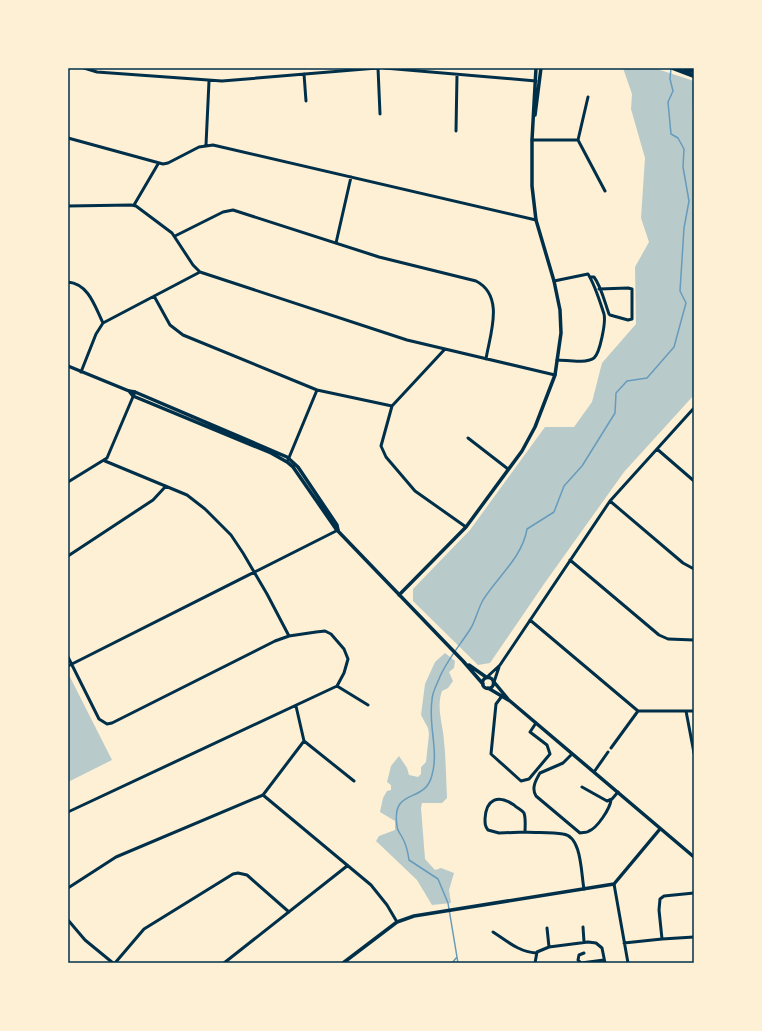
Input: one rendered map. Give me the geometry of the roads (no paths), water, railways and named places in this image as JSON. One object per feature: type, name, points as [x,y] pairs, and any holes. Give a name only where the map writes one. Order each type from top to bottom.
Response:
[{"type":"main road","points":[[673,68],[694,71]]},
{"type":"main road","points":[[685,70],[694,76]]},
{"type":"street","points":[[84,68],[93,72],[209,81],[378,68],[380,114]]},
{"type":"street","points":[[384,68],[540,82]]},
{"type":"street","points":[[399,595],[466,528],[508,469],[530,437],[555,375],[561,322],[554,281],[536,220],[532,186],[532,140],[536,68]]},
{"type":"street","points":[[533,122],[541,68]]},
{"type":"street","points":[[304,74],[306,101]]},
{"type":"street","points":[[456,132],[457,74]]},
{"type":"street","points":[[206,145],[209,81]]},
{"type":"street","points":[[588,97],[578,140],[605,191]]},
{"type":"street","points":[[68,138],[158,164],[168,163],[206,145],[221,146],[536,220]]},
{"type":"street","points":[[532,140],[578,140]]},
{"type":"street","points":[[134,206],[158,164]]},
{"type":"street","points":[[336,243],[351,177]]},
{"type":"street","points":[[68,206],[134,206],[166,227],[175,236],[193,265],[200,272],[373,330],[555,375]]},
{"type":"street","points":[[175,236],[223,212],[233,210],[392,261],[476,281],[483,285],[490,293],[494,308],[486,359]]},
{"type":"street","points":[[81,372],[96,334],[103,323],[200,272]]},
{"type":"street","points":[[554,281],[588,275],[594,277],[596,280],[599,289],[610,315],[632,319],[632,289],[599,289]]},
{"type":"street","points":[[557,360],[588,360],[594,358],[598,353],[604,316],[588,275]]},
{"type":"street","points":[[68,282],[76,284],[85,290],[103,323]]},
{"type":"street","points":[[154,296],[170,325],[176,331],[317,390],[392,406]]},
{"type":"street","points":[[445,349],[392,406],[382,441],[383,452],[415,490],[466,528]]},
{"type":"street","points":[[68,366],[288,460],[298,467],[316,493],[338,530],[458,656],[487,677],[492,678],[510,701]]},
{"type":"street","points":[[288,460],[317,390]]},
{"type":"street","points":[[105,461],[134,394]]},
{"type":"street","points":[[483,684],[484,679],[500,665],[610,501],[694,408]]},
{"type":"street","points":[[468,438],[508,469]]},
{"type":"street","points":[[657,449],[694,481]]},
{"type":"street","points":[[68,482],[95,464],[105,461],[166,486],[195,500],[231,535],[255,572],[289,636]]},
{"type":"street","points":[[68,556],[153,500],[166,486]]},
{"type":"street","points":[[610,501],[683,564],[694,569]]},
{"type":"street","points":[[70,666],[338,530]]},
{"type":"street","points":[[570,560],[658,635],[668,639],[694,640]]},
{"type":"street","points":[[530,620],[638,711],[694,711]]},
{"type":"street","points":[[68,657],[70,666],[99,719],[104,724],[112,723],[289,636],[325,631],[338,640],[348,658],[337,686],[68,812]]},
{"type":"street","points":[[463,660],[483,684],[510,701],[694,857]]},
{"type":"street","points":[[488,688],[492,687],[500,665]]},
{"type":"street","points":[[337,686],[368,705]]},
{"type":"street","points":[[502,696],[495,707],[492,754],[521,781],[529,779],[550,754],[547,745],[530,732],[536,723]]},
{"type":"street","points":[[296,706],[304,741],[354,781]]},
{"type":"street","points":[[611,748],[638,711]]},
{"type":"street","points":[[686,711],[694,753]]},
{"type":"street","points":[[68,888],[116,857],[263,795],[304,741]]},
{"type":"street","points":[[594,772],[608,752]]},
{"type":"street","points":[[572,754],[563,763],[540,773],[533,792],[580,833],[589,832],[593,829],[609,810],[611,800],[618,792]]},
{"type":"street","points":[[582,787],[595,796],[607,801],[611,800]]},
{"type":"street","points":[[263,795],[380,894],[397,922]]},
{"type":"street","points":[[525,832],[524,814],[522,810],[504,800],[496,800],[489,803],[486,811],[485,825],[488,830],[499,833],[562,833],[570,837],[577,845],[584,889]]},
{"type":"street","points":[[343,963],[397,922],[432,912],[454,908],[614,884],[660,829]]},
{"type":"street","points":[[226,962],[348,866]]},
{"type":"street","points":[[68,920],[85,940],[114,963],[144,929],[233,874],[238,873],[247,876],[289,912]]},
{"type":"street","points":[[614,884],[628,963]]},
{"type":"street","points":[[662,939],[659,910],[660,899],[664,896],[694,893]]},
{"type":"street","points":[[583,927],[584,942]]},
{"type":"street","points":[[547,928],[549,947]]},
{"type":"street","points":[[493,932],[513,946],[528,952],[536,953],[549,947],[584,942],[596,943],[602,948],[605,962],[581,963],[578,960],[579,955],[584,953]]},
{"type":"street","points":[[624,943],[694,937]]},
{"type":"street","points":[[535,963],[536,953]]},
{"type":"waterway","points":[[458,963],[448,903],[438,879],[409,860],[406,845],[398,829],[396,814],[399,805],[404,800],[423,790],[428,784],[432,775],[434,766],[434,747],[431,719],[433,692],[442,672],[471,628],[483,600],[515,558],[527,529],[554,512],[564,486],[582,466],[615,413],[616,393],[627,381],[647,378],[674,347],[686,303],[680,291],[684,228],[689,201],[683,167],[684,149],[678,138],[671,134],[668,102],[673,91],[670,79],[671,68]]},
{"type":"waterway","points":[[452,963],[457,957]]}]
